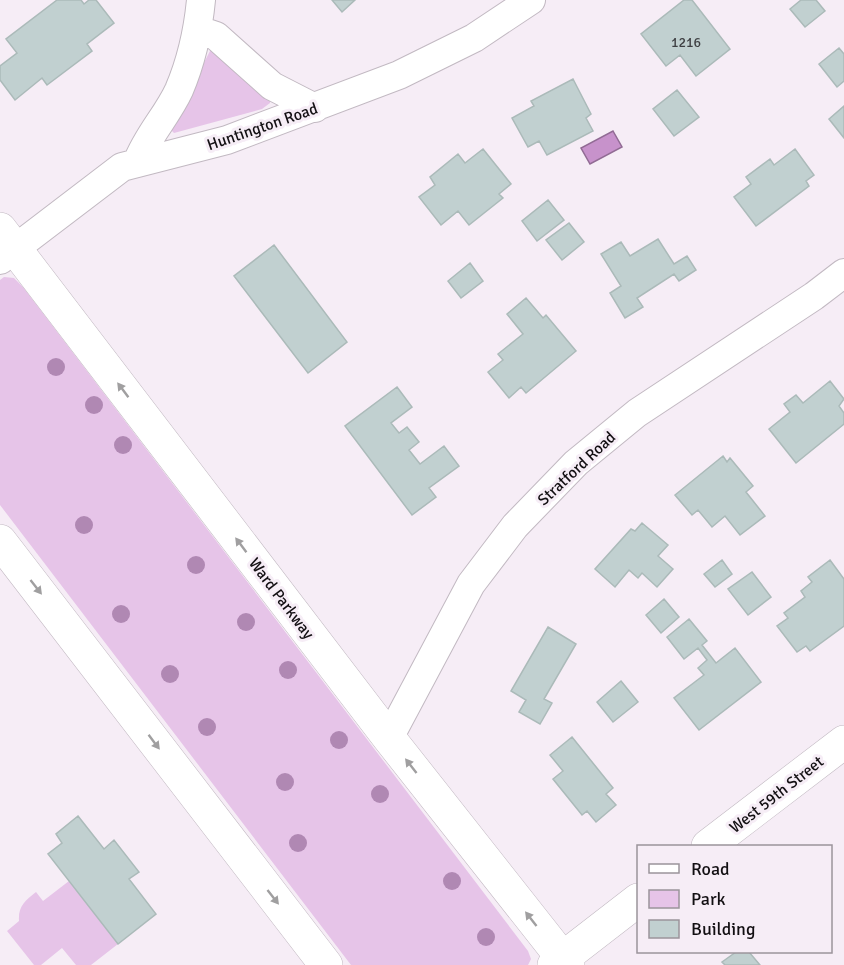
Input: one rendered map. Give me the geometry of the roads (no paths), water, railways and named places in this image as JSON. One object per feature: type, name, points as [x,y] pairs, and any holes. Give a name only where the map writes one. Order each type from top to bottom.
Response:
[{"type":"main road","name":"Ward Parkway","points":[[5,246],[389,738],[561,963]]},
{"type":"main road","points":[[0,541],[326,965]]},
{"type":"main road","name":"West 59th Street","points":[[709,845],[844,742]]},
{"type":"main road","points":[[561,963],[637,902]]},
{"type":"street","points":[[137,163],[144,145],[178,91],[198,30],[201,0]]},
{"type":"street","name":"Huntington Road","points":[[5,246],[122,167],[227,140],[399,75],[463,44],[531,0]]},
{"type":"street","points":[[198,30],[216,36],[272,86],[315,108]]},
{"type":"street","name":"Stratford Road","points":[[389,738],[471,584],[515,526],[576,463],[637,413],[844,273]]}]
